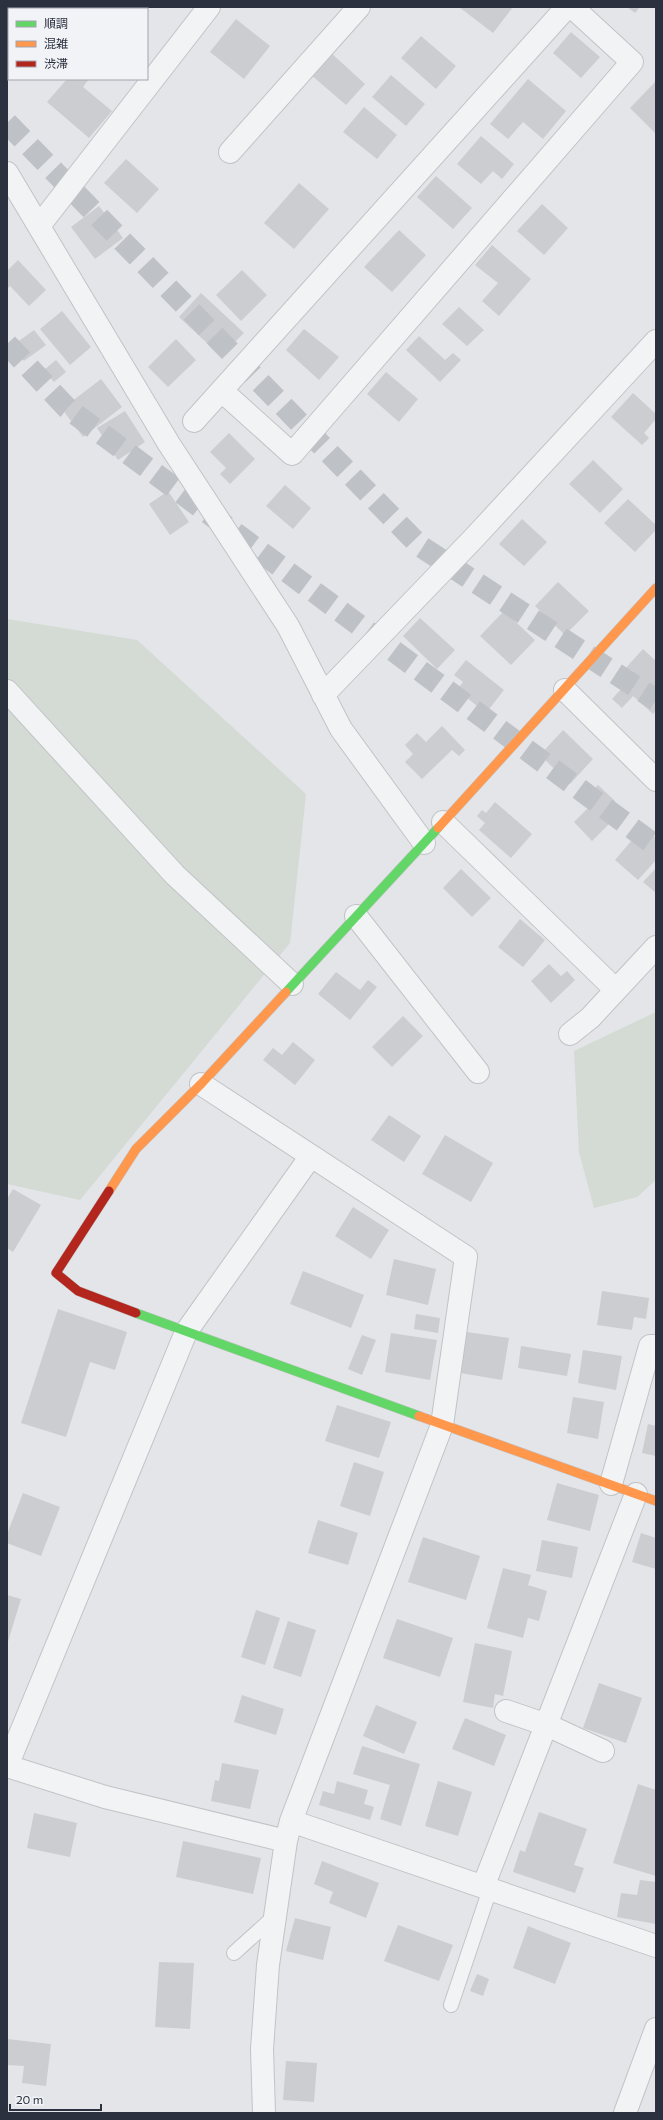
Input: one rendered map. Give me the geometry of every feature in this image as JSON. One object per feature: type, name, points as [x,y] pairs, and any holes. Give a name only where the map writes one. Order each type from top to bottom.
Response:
[{"type":"street","points":[[39,226],[209,7]]},
{"type":"street","points":[[230,152],[360,7]]},
{"type":"street","points":[[194,421],[567,7]]},
{"type":"street","points":[[222,391],[292,454],[632,62],[572,7]]},
{"type":"street","points":[[7,173],[169,444],[288,626],[341,729],[424,843]]},
{"type":"street","points":[[323,695],[474,538],[656,341]]},
{"type":"street","points":[[486,1888],[547,1725],[646,1497],[186,1332],[78,1291],[56,1273],[136,1150],[201,1084],[424,843],[565,690],[656,588]]},
{"type":"street","points":[[565,690],[656,780]]},
{"type":"street","points":[[7,691],[175,875],[292,984]]},
{"type":"street","points":[[443,822],[616,990]]},
{"type":"street","points":[[356,916],[478,1072]]},
{"type":"street","points":[[570,1034],[590,1018],[656,947]]},
{"type":"street","points":[[201,1084],[466,1258],[442,1424],[288,1831],[268,1965],[262,2050],[264,2113]]},
{"type":"street","points":[[311,1156],[186,1332],[7,1766],[105,1797],[288,1831],[486,1888],[656,1946]]},
{"type":"street","points":[[611,1484],[650,1346],[656,1346]]},
{"type":"street","points":[[506,1711],[547,1725],[603,1751]]},
{"type":"street","points":[[625,2113],[656,2029]]},
{"type":"lane","points":[[450,2005],[486,1888]]},
{"type":"lane","points":[[234,1953],[275,1916]]},
{"type":"shaded area","points":[[7,619],[137,640],[306,794],[290,943],[80,1200],[7,1184]]},
{"type":"shaded area","points":[[656,1012],[656,1180],[637,1197],[594,1208],[579,1152],[574,1051]]},
{"type":"building","points":[[43,7],[78,7],[77,8]]},
{"type":"building","points":[[459,7],[513,7],[493,33]]},
{"type":"building","points":[[627,7],[640,7],[635,13]]},
{"type":"building","points":[[236,19],[270,46],[244,79],[210,52]]},
{"type":"building","points":[[571,32],[600,57],[581,78],[553,53]]},
{"type":"building","points":[[421,36],[456,66],[436,89],[401,58]]},
{"type":"building","points":[[330,52],[365,84],[346,105],[310,74]]},
{"type":"building","points":[[391,75],[425,104],[406,126],[372,97]]},
{"type":"building","points":[[528,79],[566,111],[543,139],[523,122],[508,139],[490,124]]},
{"type":"building","points":[[66,80],[88,80],[83,87],[112,111],[89,138],[47,102]]},
{"type":"building","points":[[655,82],[656,83],[656,134],[630,108]]},
{"type":"building","points":[[364,107],[397,135],[377,159],[343,132]]},
{"type":"building","points":[[481,136],[514,164],[502,179],[493,171],[481,184],[457,164]]},
{"type":"building","points":[[126,159],[159,189],[137,213],[104,183]]},
{"type":"building","points":[[436,176],[472,208],[453,229],[417,197]]},
{"type":"building","points":[[299,183],[329,209],[294,249],[264,223]]},
{"type":"building","points":[[542,204],[568,228],[544,255],[517,231]]},
{"type":"building","points":[[99,206],[123,238],[95,259],[71,227]]},
{"type":"building","points":[[399,230],[426,255],[392,292],[364,267]]},
{"type":"building","points":[[492,245],[531,279],[499,316],[482,301],[498,283],[475,265]]},
{"type":"building","points":[[18,260],[46,290],[29,306],[10,286],[7,289],[7,271]]},
{"type":"building","points":[[242,270],[267,295],[241,321],[216,295]]},
{"type":"building","points":[[201,293],[244,333],[221,356],[179,317]]},
{"type":"building","points":[[459,307],[484,330],[467,346],[442,324]]},
{"type":"building","points":[[62,311],[91,347],[70,365],[40,329]]},
{"type":"building","points":[[304,329],[339,357],[319,380],[286,350]]},
{"type":"building","points":[[34,330],[46,345],[24,361],[12,346]]},
{"type":"building","points":[[419,336],[445,360],[453,353],[461,360],[440,382],[406,350]]},
{"type":"building","points":[[176,339],[196,360],[168,387],[148,367]]},
{"type":"building","points":[[56,360],[66,372],[54,382],[44,370]]},
{"type":"building","points":[[386,372],[418,399],[399,422],[367,394]]},
{"type":"building","points":[[101,379],[122,407],[83,437],[62,409]]},
{"type":"building","points":[[633,393],[656,414],[656,419],[644,433],[649,438],[642,445],[611,417]]},
{"type":"building","points":[[125,411],[145,442],[118,460],[97,428]]},
{"type":"building","points":[[229,433],[255,459],[230,484],[220,474],[226,468],[210,452]]},
{"type":"building","points":[[593,460],[623,489],[600,513],[569,484]]},
{"type":"building","points":[[285,485],[311,508],[293,529],[266,506]]},
{"type":"building","points":[[168,491],[189,522],[170,535],[149,504]]},
{"type":"building","points":[[628,499],[656,525],[656,530],[635,552],[604,523]]},
{"type":"building","points":[[522,519],[547,542],[524,566],[499,544]]},
{"type":"building","points":[[558,582],[589,611],[565,635],[535,606]]},
{"type":"building","points":[[504,611],[535,640],[511,665],[480,636]]},
{"type":"building","points":[[420,618],[455,650],[437,669],[403,636]]},
{"type":"building","points":[[643,649],[656,661],[656,710],[653,714],[633,696],[622,708],[612,699],[622,688],[614,681]]},
{"type":"building","points":[[466,660],[504,690],[486,713],[457,690],[463,682],[454,675]]},
{"type":"building","points":[[442,726],[465,750],[459,756],[452,750],[422,779],[405,762],[413,754],[405,745],[417,733],[426,742]]},
{"type":"building","points":[[563,730],[593,759],[570,784],[540,755]]},
{"type":"building","points":[[598,785],[615,801],[609,808],[617,816],[592,841],[574,822],[591,805],[584,799]]},
{"type":"building","points":[[495,802],[532,834],[511,858],[479,830],[485,823],[477,816],[482,810],[486,813]]},
{"type":"building","points":[[643,827],[656,838],[656,860],[638,880],[615,860]]},
{"type":"building","points":[[656,868],[656,893],[643,882]]},
{"type":"building","points":[[461,869],[491,898],[472,917],[443,888]]},
{"type":"building","points":[[520,919],[545,940],[523,967],[498,947]]},
{"type":"building","points":[[549,964],[561,976],[567,971],[575,980],[551,1003],[531,981]]},
{"type":"building","points":[[336,972],[360,990],[368,980],[377,987],[350,1020],[318,994]]},
{"type":"building","points":[[403,1016],[423,1036],[392,1067],[372,1047]]},
{"type":"building","points":[[293,1042],[315,1060],[295,1085],[263,1060],[273,1048],[282,1055]]},
{"type":"building","points":[[389,1115],[421,1136],[404,1162],[371,1140]]},
{"type":"building","points":[[445,1135],[493,1163],[471,1202],[422,1174]]},
{"type":"building","points":[[13,1189],[41,1205],[13,1252],[7,1248],[7,1199]]},
{"type":"building","points":[[353,1207],[389,1230],[371,1259],[335,1236]]},
{"type":"building","points":[[394,1259],[436,1269],[428,1305],[386,1295]]},
{"type":"building","points":[[303,1271],[364,1295],[351,1328],[290,1304]]},
{"type":"building","points":[[602,1291],[649,1298],[646,1319],[634,1317],[632,1330],[597,1325]]},
{"type":"building","points":[[58,1309],[127,1332],[115,1370],[90,1362],[66,1437],[21,1423]]},
{"type":"building","points":[[416,1314],[440,1318],[438,1333],[414,1329]]},
{"type":"building","points":[[467,1332],[509,1338],[502,1380],[460,1373]]},
{"type":"building","points":[[391,1333],[437,1340],[430,1380],[385,1372]]},
{"type":"building","points":[[362,1335],[376,1340],[362,1375],[348,1369]]},
{"type":"building","points":[[521,1346],[571,1354],[567,1376],[518,1368]]},
{"type":"building","points":[[583,1350],[622,1356],[616,1390],[578,1383]]},
{"type":"building","points":[[573,1397],[604,1402],[598,1439],[567,1433]]},
{"type":"building","points":[[337,1405],[391,1422],[379,1458],[325,1441]]},
{"type":"building","points":[[648,1424],[656,1426],[656,1456],[642,1453]]},
{"type":"building","points":[[354,1462],[384,1472],[370,1516],[340,1506]]},
{"type":"building","points":[[557,1483],[599,1495],[590,1531],[547,1520]]},
{"type":"building","points":[[23,1493],[60,1507],[41,1556],[7,1543],[7,1534]]},
{"type":"building","points":[[318,1520],[358,1533],[348,1565],[308,1553]]},
{"type":"building","points":[[641,1533],[656,1538],[656,1569],[632,1562]]},
{"type":"building","points":[[423,1537],[480,1556],[466,1600],[408,1582]]},
{"type":"building","points":[[542,1540],[578,1547],[572,1578],[536,1571]]},
{"type":"building","points":[[503,1568],[531,1575],[528,1585],[547,1591],[539,1621],[528,1618],[523,1638],[487,1628]]},
{"type":"building","points":[[7,1595],[21,1599],[7,1645]]},
{"type":"building","points":[[256,1610],[280,1618],[265,1665],[241,1657]]},
{"type":"building","points":[[397,1619],[453,1638],[440,1677],[383,1658]]},
{"type":"building","points":[[288,1621],[316,1630],[301,1677],[273,1668]]},
{"type":"building","points":[[475,1643],[512,1651],[503,1696],[495,1694],[493,1708],[463,1702]]},
{"type":"building","points":[[599,1683],[642,1698],[626,1743],[583,1728]]},
{"type":"building","points":[[242,1695],[284,1709],[276,1735],[234,1722]]},
{"type":"building","points":[[376,1705],[417,1722],[404,1754],[363,1736]]},
{"type":"building","points":[[465,1718],[506,1735],[494,1766],[452,1749]]},
{"type":"building","points":[[362,1746],[420,1764],[401,1826],[380,1819],[390,1785],[353,1774]]},
{"type":"building","points":[[222,1763],[259,1770],[250,1809],[211,1801],[215,1780],[219,1781]]},
{"type":"building","points":[[337,1781],[368,1790],[364,1804],[374,1807],[370,1820],[319,1805],[323,1791],[334,1794]]},
{"type":"building","points":[[438,1781],[472,1792],[458,1836],[425,1826]]},
{"type":"building","points":[[638,1784],[656,1790],[656,1876],[613,1863]]},
{"type":"building","points":[[539,1812],[587,1829],[574,1865],[584,1868],[575,1893],[513,1872],[520,1850],[525,1852]]},
{"type":"building","points":[[34,1813],[77,1823],[70,1857],[27,1848]]},
{"type":"building","points":[[183,1841],[261,1858],[253,1894],[176,1877]]},
{"type":"building","points":[[322,1861],[379,1883],[366,1918],[329,1903],[333,1892],[314,1884]]},
{"type":"building","points":[[640,1880],[656,1882],[656,1924],[617,1917],[621,1893],[637,1895]]},
{"type":"building","points":[[295,1918],[331,1927],[323,1960],[286,1951]]},
{"type":"building","points":[[398,1925],[453,1945],[439,1981],[384,1961]]},
{"type":"building","points":[[528,1926],[571,1943],[555,1984],[513,1968]]},
{"type":"building","points":[[159,1962],[194,1963],[190,2029],[155,2027]]},
{"type":"building","points":[[477,1974],[489,1979],[483,1996],[470,1991]]},
{"type":"building","points":[[7,2039],[51,2044],[46,2086],[22,2083],[24,2066],[7,2065]]},
{"type":"building","points":[[286,2061],[317,2063],[314,2102],[283,2100]]},
{"type":"tunnel","points":[[7,123],[420,546],[656,700]]},
{"type":"tunnel","points":[[7,344],[67,408],[656,846]]},
{"type":"traffic: fast","points":[[286,992],[438,828]]},
{"type":"traffic: fast","points":[[136,1313],[419,1416]]},
{"type":"traffic: slow","points":[[438,828],[656,588]]},
{"type":"traffic: slow","points":[[109,1191],[136,1149],[201,1084],[286,992]]},
{"type":"traffic: slow","points":[[419,1416],[656,1501]]},
{"type":"traffic: jam","points":[[109,1191],[56,1273],[78,1291],[136,1313]]}]
